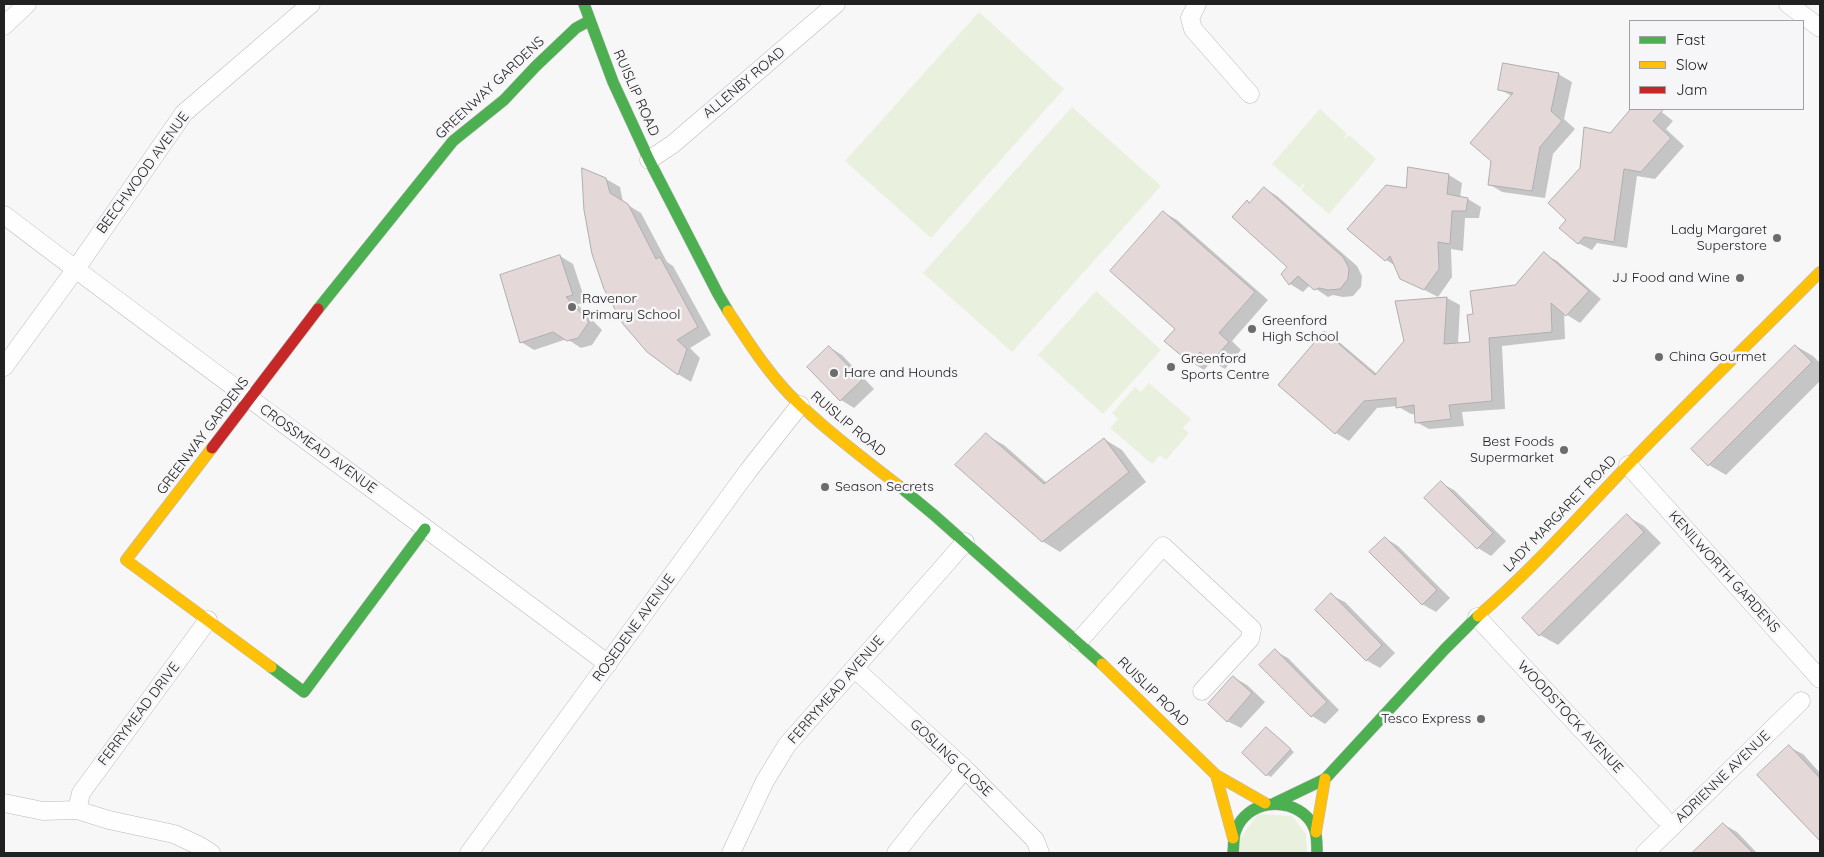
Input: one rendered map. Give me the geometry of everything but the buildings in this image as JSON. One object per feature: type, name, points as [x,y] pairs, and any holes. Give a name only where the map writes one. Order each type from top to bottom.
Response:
[{"type":"street","points":[[4,26],[26,4]]},
{"type":"street","name":"BEECHWOOD AVENUE","points":[[4,367],[75,270],[184,113],[311,4]]},
{"type":"street","name":"RUISLIP ROAD","points":[[584,4],[613,82],[649,160],[718,294],[735,323],[761,360],[789,394],[965,542],[1078,642],[1216,775],[1270,803],[1288,804],[1299,810],[1310,820],[1318,843]]},
{"type":"street","name":"ALLENBY ROAD","points":[[649,160],[673,144],[836,4]]},
{"type":"street","points":[[1197,4],[1190,18],[1193,29],[1250,94]]},
{"type":"street","points":[[1788,4],[1820,28]]},
{"type":"street","name":"GREENWAY GARDENS","points":[[425,529],[304,692],[126,560],[312,317],[453,140],[504,100],[576,28],[589,21]]},
{"type":"street","name":"CROSSMEAD AVENUE","points":[[4,215],[75,270],[608,664]]},
{"type":"street","name":"LADY MARGARET ROAD","points":[[1233,838],[1243,817],[1252,810],[1292,796],[1312,783],[1325,779],[1477,616],[1514,585],[1628,465],[1816,284]]},
{"type":"street","name":"ROSEDENE AVENUE","points":[[469,853],[748,471],[800,405]]},
{"type":"street","name":"KENILWORTH GARDENS","points":[[1628,465],[1818,683]]},
{"type":"street","name":"FERRYMEAD AVENUE","points":[[731,853],[765,782],[787,745],[965,542]]},
{"type":"street","points":[[1078,642],[1163,546],[1252,629],[1250,639],[1202,691]]},
{"type":"street","name":"WOODSTOCK AVENUE","points":[[1477,616],[1662,817]]},
{"type":"street","name":"FERRYMEAD DRIVE","points":[[77,810],[81,793],[208,620]]},
{"type":"street","name":"GOSLING CLOSE","points":[[855,669],[965,769],[1035,840],[1040,853]]},
{"type":"street","name":"ADRIENNE AVENUE","points":[[1645,853],[1801,702]]},
{"type":"street","points":[[896,853],[965,769]]},
{"type":"street","points":[[1216,775],[1233,838],[1232,853]]},
{"type":"street","points":[[1325,779],[1318,843],[1328,853]]},
{"type":"street","points":[[4,803],[43,810],[77,810],[109,820],[174,834],[211,853]]},
{"type":"green space","points":[[979,12],[1064,89],[931,238],[845,161]]},
{"type":"green space","points":[[1072,107],[1161,186],[1012,352],[923,273]]},
{"type":"green space","points":[[1320,109],[1347,134],[1345,139],[1349,135],[1376,159],[1329,214],[1301,190],[1305,185],[1303,184],[1300,188],[1272,164]]},
{"type":"green space","points":[[1096,291],[1161,350],[1103,414],[1038,355]]},
{"type":"green space","points":[[1149,383],[1191,419],[1183,428],[1189,433],[1166,460],[1160,455],[1152,464],[1110,428],[1118,419],[1112,413],[1135,387],[1141,392]]},
{"type":"green space","points":[[1258,814],[1292,816],[1306,834],[1307,853],[1240,853],[1239,840]]},
{"type":"traffic: fast","points":[[584,4],[613,82],[649,160],[728,311]]},
{"type":"traffic: fast","points":[[318,309],[453,141],[504,100],[576,28],[589,21]]},
{"type":"traffic: fast","points":[[899,486],[1102,664]]},
{"type":"traffic: fast","points":[[271,667],[304,692],[425,529]]},
{"type":"traffic: fast","points":[[1275,803],[1325,779],[1478,616]]},
{"type":"traffic: fast","points":[[1233,853],[1235,832],[1241,820],[1258,808],[1278,804],[1298,810],[1307,817],[1313,825],[1316,834],[1317,853]]},
{"type":"traffic: slow","points":[[1478,616],[1536,562],[1651,441],[1820,272]]},
{"type":"traffic: slow","points":[[728,311],[765,365],[790,395],[829,431],[899,486]]},
{"type":"traffic: slow","points":[[212,448],[126,560],[271,667]]},
{"type":"traffic: slow","points":[[1102,664],[1216,775],[1265,803]]},
{"type":"traffic: slow","points":[[1216,775],[1233,838]]},
{"type":"traffic: slow","points":[[1316,832],[1325,779]]},
{"type":"traffic: jam","points":[[212,448],[318,309]]},
{"type":"place","name":"Lady Margaret Superstore","points":[[1777,238]]},
{"type":"place","name":"JJ Food and Wine","points":[[1740,278]]},
{"type":"place","name":"Ravenor Primary School","points":[[572,307]]},
{"type":"place","name":"Greenford High School","points":[[1252,329]]},
{"type":"place","name":"China Gourmet","points":[[1659,357]]},
{"type":"place","name":"Greenford Sports Centre","points":[[1171,367]]},
{"type":"place","name":"Hare and Hounds","points":[[834,373]]},
{"type":"place","name":"Best Foods Supermarket","points":[[1564,450]]},
{"type":"place","name":"Season Secrets","points":[[825,487]]},
{"type":"place","name":"Tesco Express","points":[[1481,719]]}]
